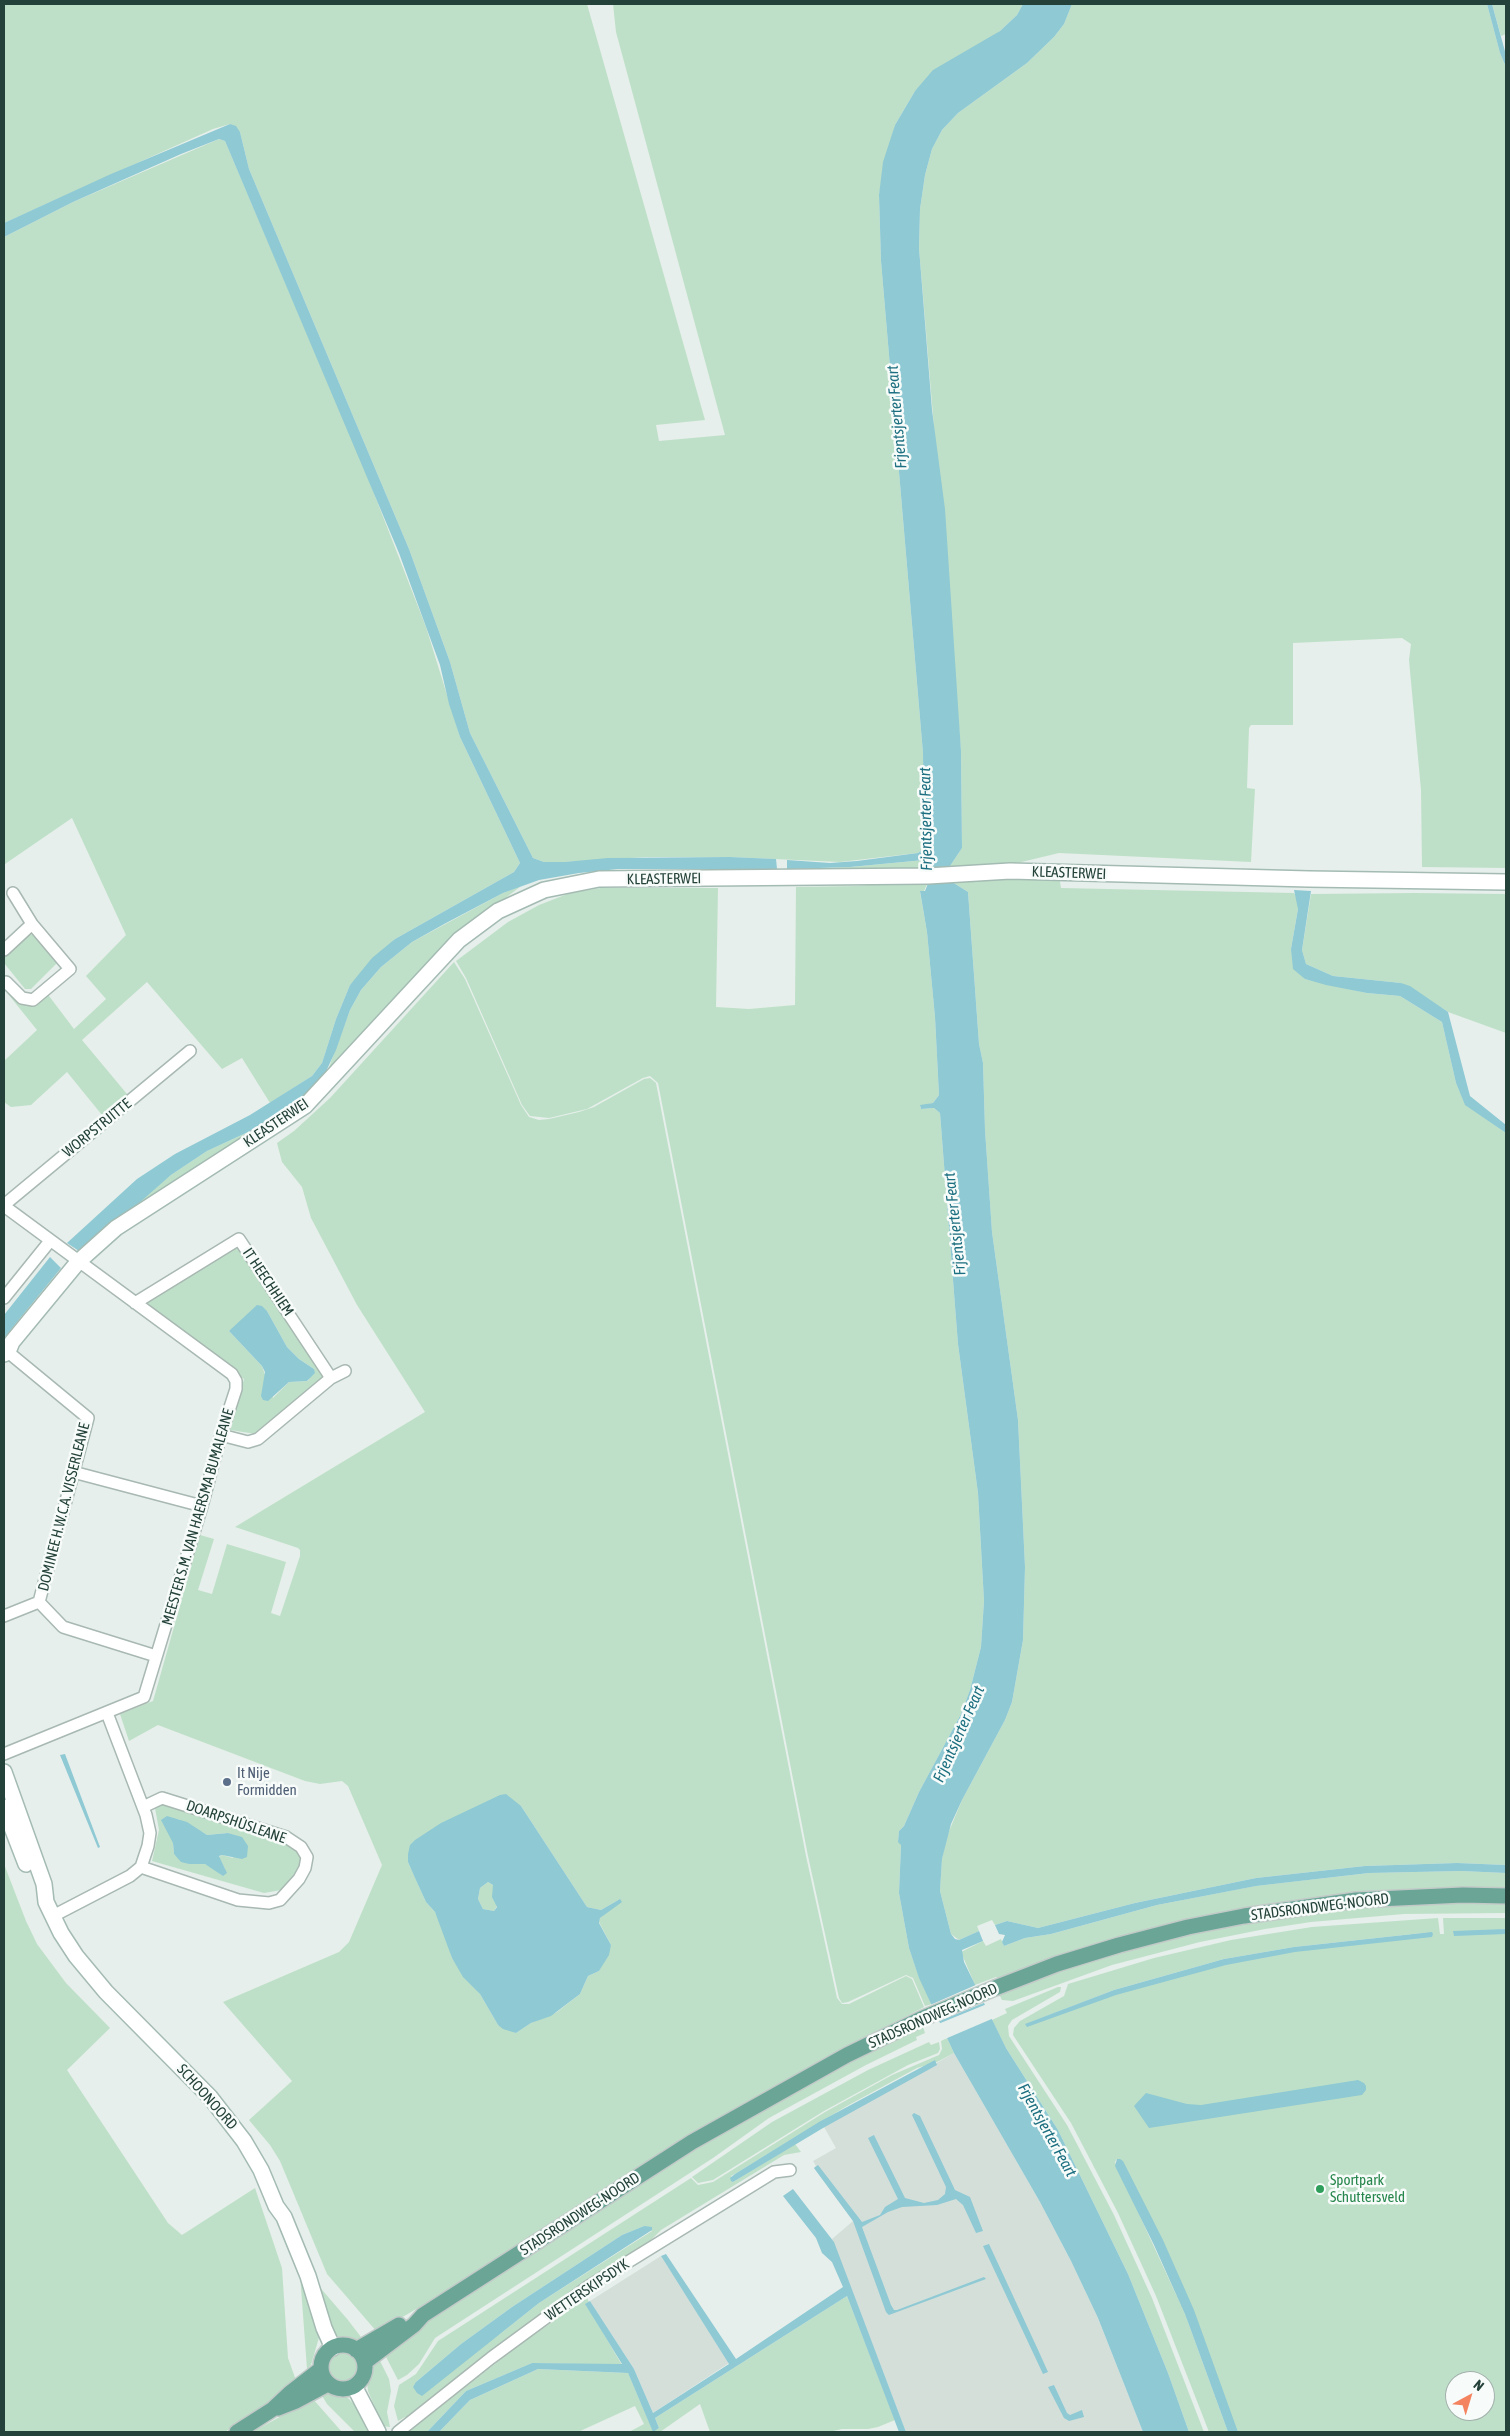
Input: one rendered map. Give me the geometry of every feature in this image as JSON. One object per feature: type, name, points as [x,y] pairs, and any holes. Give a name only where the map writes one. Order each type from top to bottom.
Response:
[{"type":"main road","name":"STADSRONDWEG-NOORD","points":[[360,2356],[414,2325],[423,2315],[692,2142],[847,2055],[921,2019],[995,1988],[1057,1964],[1119,1945],[1188,1927],[1244,1916],[1356,1900],[1463,1895],[1506,1896]]},
{"type":"main road","points":[[344,2346],[360,2356],[364,2374],[354,2386],[338,2389],[328,2384],[322,2376],[323,2357],[333,2348],[344,2346]]},
{"type":"main road","points":[[237,2432],[273,2409],[321,2369]]},
{"type":"main road","points":[[273,2409],[296,2401],[328,2384]]},
{"type":"street","name":"KLEASTERWEI","points":[[6,1353],[12,1342],[78,1262],[116,1228],[305,1106],[459,940],[498,911],[524,898],[570,884],[599,879],[928,876],[1040,871],[1290,879],[1506,882]]},
{"type":"street","points":[[4,981],[22,998],[33,1000],[70,968],[32,924],[13,893]]},
{"type":"street","points":[[4,950],[32,924]]},
{"type":"street","name":"WORPSTRJITTE","points":[[4,1206],[190,1051]]},
{"type":"street","name":"MEESTER S.M. VAN HAERSMA BUMALEANE","points":[[4,1206],[232,1374],[236,1381],[236,1389],[221,1435],[202,1506],[144,1697],[4,1754]]},
{"type":"street","name":"IT HEECHHIEM","points":[[135,1303],[240,1239],[331,1378]]},
{"type":"street","points":[[4,1298],[50,1241]]},
{"type":"street","name":"DOMINEE H.W.C.A. VISSERLEANE","points":[[4,1616],[39,1602],[88,1418],[6,1353]]},
{"type":"street","points":[[221,1435],[248,1442],[258,1439],[331,1378],[345,1370]]},
{"type":"street","points":[[73,1472],[202,1506]]},
{"type":"street","points":[[39,1602],[63,1627],[156,1656]]},
{"type":"street","points":[[52,1916],[130,1876],[141,1867],[150,1833],[143,1806],[107,1713]]},
{"type":"street","name":"SCHOONOORD","points":[[4,1772],[44,1884],[46,1902]]},
{"type":"street","name":"DOARPSHÛSLEANE","points":[[141,1867],[238,1900],[269,1903],[280,1900],[299,1879],[306,1868],[307,1857],[301,1847],[286,1837],[162,1798],[143,1806]]},
{"type":"street","name":"SCHOONOORD","points":[[4,1807],[36,1890],[46,1902],[52,1916],[76,1956],[106,1992],[210,2096],[244,2140],[262,2170],[276,2206],[284,2216],[308,2276],[324,2328],[333,2348]]},
{"type":"street","name":"WETTERSKIPSDYK","points":[[398,2432],[491,2358],[589,2286],[774,2172],[790,2170]]},
{"type":"street","points":[[354,2386],[378,2432]]},
{"type":"shaded area","points":[[954,2053],[1040,2202],[1071,2261],[1098,2318],[1143,2432],[906,2432],[832,2239],[853,2221],[814,2168],[816,2166],[813,2161],[836,2148],[824,2127]]},
{"type":"shaded area","points":[[661,2256],[729,2363],[653,2413],[634,2369],[590,2301]]},
{"type":"green space","points":[[4,4],[587,4],[705,420],[656,425],[659,441],[725,435],[616,32],[613,4],[1023,4],[1017,15],[1000,31],[915,91],[895,125],[879,195],[881,261],[923,753],[924,848],[918,853],[840,862],[730,857],[646,857],[544,862],[533,858],[470,733],[450,662],[409,549],[249,169],[240,132],[230,124],[213,129],[4,223]]},
{"type":"green space","points":[[1072,4],[1487,4],[1500,53],[1506,67],[1506,868],[1422,867],[1421,790],[1409,660],[1411,644],[1402,638],[1293,643],[1293,725],[1251,725],[1249,728],[1247,788],[1255,789],[1251,862],[1059,853],[1005,866],[948,869],[962,848],[961,751],[919,248],[920,209],[925,175],[932,149],[942,130],[958,113],[1027,63],[1054,37],[1064,24]]},
{"type":"green space","points":[[1492,4],[1506,4],[1506,34],[1501,36]]},
{"type":"green space","points":[[219,139],[225,141],[361,460],[426,627],[460,737],[520,863],[514,872],[395,939],[350,985],[336,1019],[322,1063],[312,1076],[270,1103],[242,1058],[222,1069],[147,982],[82,1040],[127,1094],[102,1115],[67,1072],[31,1105],[11,1107],[4,1102],[4,1061],[37,1030],[4,989],[9,987],[26,1004],[46,992],[74,1029],[106,999],[86,976],[126,935],[72,818],[5,864],[4,860],[4,237],[73,202]]},
{"type":"green space","points":[[924,860],[929,871],[794,871],[787,869],[850,867]]},
{"type":"green space","points":[[1059,876],[1061,888],[1294,893],[1298,901],[1298,909],[1291,949],[1305,979],[1367,993],[1400,996],[1442,1022],[1456,1083],[1465,1104],[1506,1133],[1506,1865],[1457,1863],[1365,1866],[1256,1878],[1135,1903],[1038,1928],[1007,1921],[995,1925],[992,1920],[977,1926],[979,1931],[959,1940],[951,1934],[940,1891],[942,1859],[947,1836],[962,1800],[1005,1720],[1012,1702],[1023,1640],[1025,1567],[1018,1420],[992,1232],[985,1130],[983,1063],[979,1044],[968,892],[949,880]]},
{"type":"green space","points":[[929,880],[924,891],[920,892],[927,932],[935,1017],[939,1095],[933,1103],[920,1106],[921,1109],[934,1108],[940,1113],[958,1344],[978,1493],[984,1601],[981,1647],[970,1690],[961,1714],[919,1792],[904,1826],[899,1831],[898,1841],[901,1844],[899,1893],[909,1948],[919,1977],[932,2004],[925,2006],[913,1978],[906,1975],[842,2003],[839,1998],[808,1856],[658,1083],[650,1076],[587,1109],[549,1118],[530,1116],[522,1105],[466,978],[456,961],[508,922],[539,905],[570,893],[601,888],[718,888],[716,1007],[749,1009],[795,1005],[796,887],[856,886]]},
{"type":"green space","points":[[521,886],[485,914],[349,1052],[328,1070],[350,1010],[361,990],[381,967],[412,942],[503,893]]},
{"type":"green space","points":[[1311,894],[1506,894],[1506,1033],[1448,1012],[1401,983],[1333,976],[1306,964],[1302,950]]},
{"type":"green space","points":[[29,934],[36,936],[58,962],[31,989],[25,989],[4,963],[4,955]]},
{"type":"green space","points":[[454,962],[465,979],[521,1105],[529,1117],[539,1120],[549,1119],[579,1112],[594,1107],[644,1079],[650,1078],[656,1083],[806,1856],[837,1998],[842,2004],[849,2004],[906,1976],[912,1979],[924,2007],[744,2103],[566,2213],[447,2291],[377,2332],[327,2274],[280,2161],[270,2145],[249,2120],[292,2081],[223,2002],[339,1952],[349,1942],[382,1865],[348,1786],[342,1781],[320,1784],[305,1781],[158,1725],[129,1741],[120,1714],[153,1701],[200,1535],[214,1539],[198,1590],[212,1594],[227,1544],[286,1562],[271,1613],[280,1616],[300,1556],[300,1550],[235,1527],[425,1412],[357,1305],[311,1218],[302,1187],[282,1162],[277,1143],[294,1131],[330,1098]],"holes":[[[521,1806],[587,1907],[601,1910],[620,1899],[600,1918],[599,1922],[611,1945],[599,1971],[588,1976],[580,1994],[557,2012],[531,2023],[516,2033],[498,2025],[480,1994],[452,1958],[443,1928],[435,1912],[426,1902],[408,1862],[442,1823]]]},
{"type":"green space","points":[[261,1126],[123,1215],[171,1175],[207,1151]]},
{"type":"green space","points":[[233,1249],[241,1249],[323,1369],[324,1382],[256,1434],[230,1430],[244,1379],[144,1304]],"holes":[[[267,1311],[287,1347],[299,1359],[314,1369],[308,1381],[289,1382],[273,1398],[262,1366],[229,1331]]]},
{"type":"green space","points":[[162,1803],[293,1845],[300,1856],[301,1863],[295,1876],[281,1890],[264,1893],[152,1861],[159,1830],[155,1808]],"holes":[[[178,1819],[207,1835],[228,1833],[237,1836],[233,1858],[222,1855],[219,1857],[225,1869],[223,1876],[212,1867],[205,1864],[189,1864],[174,1854],[173,1843]]]},
{"type":"green space","points":[[4,1864],[37,1944],[66,1983],[110,2028],[67,2070],[168,2223],[182,2235],[255,2188],[282,2268],[288,2358],[297,2383],[225,2432],[4,2432]]},
{"type":"green space","points":[[1461,1871],[1506,1873],[1506,1890],[1333,1897],[1000,1979],[996,1977],[975,1985],[961,1952],[983,1941],[986,1946],[1001,1939],[1004,1946],[1025,1938],[1051,1934],[1157,1905],[1255,1886],[1369,1873]]},
{"type":"green space","points":[[488,1882],[493,1885],[497,1906],[494,1911],[483,1909],[478,1899],[480,1888]]},
{"type":"green space","points":[[1448,1901],[1506,1903],[1506,1913],[1404,1914],[1311,1922],[1265,1929],[1200,1942],[1112,1965],[1013,2001],[1002,2000],[999,1994],[1066,1968],[1139,1945],[1221,1927],[1361,1907]]},
{"type":"green space","name":"Sportpark Schuttersveld","points":[[1438,1918],[1440,1934],[1444,1934],[1443,1918],[1506,1918],[1506,1929],[1500,1929],[1506,1932],[1506,2432],[1233,2432],[1222,2399],[1186,2317],[1228,2432],[1209,2432],[1156,2296],[1118,2213],[1071,2123],[1013,2035],[1014,2028],[1020,2021],[1064,1996],[1068,1984],[1154,1958],[1231,1940],[1312,1927]],"holes":[[[1432,1932],[1300,1949],[1199,1969],[1117,1992],[1026,2024],[1114,1990],[1224,1959],[1294,1947]],[[1117,2159],[1181,2306],[1115,2162]]]},
{"type":"green space","points":[[1061,1987],[1060,1992],[1012,2020],[1008,2026],[1009,2036],[1067,2125],[1114,2215],[1152,2298],[1204,2432],[1189,2432],[1168,2373],[1128,2274],[1058,2130],[1006,2048],[992,2020],[1007,2013],[1005,2009]]},
{"type":"green space","points":[[923,2027],[925,2033],[916,2037],[917,2040],[866,2065],[769,2118],[713,2158],[435,2338],[419,2364],[398,2380],[384,2353],[427,2321],[695,2148],[831,2071]]},
{"type":"green space","points":[[947,2038],[954,2053],[937,2062],[917,2068],[847,2106],[731,2176],[733,2182],[795,2144],[801,2152],[784,2155],[661,2230],[645,2246],[408,2419],[405,2417],[398,2421],[394,2406],[399,2385],[416,2374],[438,2341],[691,2178],[698,2185],[713,2182],[825,2112],[892,2075],[939,2055],[942,2049],[941,2041]],"holes":[[[644,2226],[652,2231],[539,2303],[500,2334],[416,2382],[461,2344],[512,2307],[622,2235]]]},
{"type":"green space","points":[[929,2042],[931,2045],[939,2042],[940,2049],[938,2053],[908,2065],[824,2111],[713,2180],[698,2183],[692,2177],[772,2122],[868,2070]]},
{"type":"green space","points":[[300,2274],[320,2334],[311,2365],[307,2369]]},
{"type":"green space","points":[[317,2284],[364,2341],[349,2342],[338,2337],[330,2325]]},
{"type":"green space","points":[[847,2296],[895,2420],[878,2427],[842,2429],[829,2432],[710,2432],[700,2404],[660,2432],[629,2432],[644,2424],[635,2406],[578,2432],[439,2432],[470,2400],[538,2369],[628,2373],[653,2431],[659,2428],[655,2418]]},
{"type":"green space","points":[[587,2298],[589,2302],[586,2304],[622,2365],[532,2363],[466,2391],[427,2432],[408,2432],[519,2345]]},
{"type":"green space","points":[[343,2353],[353,2357],[357,2367],[353,2377],[343,2381],[333,2377],[329,2367],[333,2357]]},
{"type":"green space","points":[[378,2357],[389,2379],[391,2391],[387,2412],[390,2427],[383,2426],[368,2391],[367,2381],[371,2368]]},
{"type":"green space","points":[[321,2394],[344,2395],[349,2399],[355,2405],[368,2432],[355,2432],[327,2404]]},
{"type":"green space","points":[[313,2399],[342,2432],[252,2432]]},
{"type":"water","name":"Frjentsjerter Feart","points":[[1023,4],[1072,4],[1064,24],[1054,37],[1027,63],[958,113],[942,130],[932,149],[925,175],[920,209],[919,248],[932,410],[945,509],[961,751],[962,848],[948,869],[949,880],[968,892],[979,1044],[983,1063],[985,1130],[992,1232],[1018,1420],[1025,1567],[1023,1640],[1012,1702],[1005,1720],[951,1824],[942,1859],[940,1891],[951,1934],[955,1939],[959,1940],[979,1931],[983,1941],[962,1950],[964,1962],[1006,2048],[1058,2130],[1128,2274],[1168,2373],[1189,2432],[1143,2432],[1098,2318],[1071,2261],[1040,2202],[954,2053],[919,1978],[909,1948],[899,1893],[901,1845],[898,1842],[899,1831],[904,1826],[919,1792],[961,1714],[970,1690],[981,1647],[984,1601],[978,1493],[958,1344],[940,1113],[934,1108],[921,1109],[920,1105],[933,1103],[939,1095],[935,1017],[927,932],[920,891],[925,891],[929,881],[929,871],[924,860],[850,867],[787,869],[787,860],[830,863],[857,861],[918,853],[924,848],[923,753],[881,261],[879,195],[883,162],[895,125],[915,91],[933,70],[1000,31],[1017,15]]},
{"type":"water","points":[[1487,4],[1492,4],[1506,55],[1506,67],[1500,53]]},
{"type":"water","points":[[230,124],[236,126],[240,132],[249,169],[409,549],[450,662],[470,733],[533,858],[544,862],[608,858],[730,857],[776,859],[777,869],[618,869],[579,873],[539,880],[503,893],[446,923],[412,942],[381,967],[361,990],[350,1010],[336,1050],[322,1080],[289,1109],[261,1126],[207,1151],[171,1175],[82,1253],[67,1243],[137,1179],[175,1154],[250,1115],[312,1076],[322,1063],[336,1019],[350,985],[372,958],[395,939],[514,872],[520,863],[460,737],[449,704],[440,665],[399,553],[225,141],[219,139],[181,154],[73,202],[4,237],[4,223],[111,174]]},
{"type":"water","points":[[1294,890],[1311,891],[1302,950],[1306,964],[1333,976],[1401,983],[1410,986],[1448,1012],[1470,1096],[1506,1125],[1506,1133],[1465,1105],[1456,1083],[1442,1022],[1400,996],[1367,993],[1326,985],[1305,979],[1293,969],[1291,949],[1298,909]]},
{"type":"water","points":[[50,1257],[61,1268],[4,1338],[4,1315]]},
{"type":"water","points":[[257,1305],[262,1306],[267,1311],[287,1347],[299,1359],[314,1369],[315,1373],[307,1381],[289,1382],[268,1401],[263,1400],[261,1396],[265,1372],[262,1366],[229,1331]]},
{"type":"water","points":[[65,1754],[100,1847],[98,1848],[60,1755]]},
{"type":"water","points":[[506,1794],[521,1806],[587,1907],[601,1910],[620,1899],[622,1902],[600,1918],[599,1923],[611,1945],[609,1955],[599,1971],[588,1976],[580,1994],[551,2016],[531,2023],[516,2033],[503,2029],[498,2025],[480,1994],[463,1977],[452,1958],[435,1912],[426,1902],[408,1862],[410,1845],[415,1840],[441,1823],[500,1795]],"holes":[[[488,1882],[493,1885],[492,1897],[497,1907],[494,1911],[483,1909],[478,1899],[480,1888]]]},
{"type":"water","points":[[167,1816],[187,1822],[207,1835],[228,1833],[242,1837],[248,1846],[247,1857],[242,1859],[219,1856],[227,1873],[223,1876],[205,1864],[181,1862],[174,1854],[173,1843],[161,1820]]},
{"type":"water","points":[[1457,1863],[1506,1865],[1506,1873],[1461,1871],[1369,1873],[1256,1886],[1157,1905],[1051,1934],[1025,1938],[1004,1946],[1002,1942],[1005,1935],[999,1934],[995,1925],[1007,1921],[1038,1928],[1135,1903],[1256,1878],[1365,1866]]},
{"type":"water","points":[[1506,1929],[1506,1934],[1454,1936],[1453,1931]]},
{"type":"water","points":[[1432,1932],[1432,1937],[1295,1952],[1226,1965],[1116,1995],[1027,2027],[1025,2024],[1114,1990],[1224,1959],[1294,1947]]},
{"type":"water","points":[[935,2060],[937,2065],[823,2128],[733,2182],[731,2181],[730,2178],[735,2174],[819,2122]]},
{"type":"water","points":[[1358,2080],[1366,2086],[1366,2090],[1362,2095],[1149,2128],[1134,2106],[1146,2093],[1187,2104],[1201,2105]]},
{"type":"water","points":[[914,2113],[920,2116],[955,2190],[970,2197],[983,2231],[976,2233],[963,2205],[956,2199],[937,2205],[902,2207],[888,2212],[862,2227],[891,2305],[894,2310],[897,2310],[984,2277],[986,2279],[889,2315],[886,2312],[853,2221],[814,2168],[818,2165],[862,2222],[880,2215],[885,2207],[898,2199],[868,2138],[874,2135],[905,2198],[924,2203],[938,2200],[945,2194],[946,2187],[912,2115]]},
{"type":"water","points":[[1117,2159],[1123,2161],[1163,2240],[1194,2310],[1238,2432],[1228,2432],[1185,2314],[1115,2166]]},
{"type":"water","points":[[793,2189],[834,2242],[906,2432],[899,2432],[847,2296],[655,2418],[659,2428],[653,2432],[628,2373],[538,2369],[470,2400],[439,2432],[427,2432],[466,2391],[532,2363],[622,2364],[585,2304],[590,2301],[634,2369],[653,2413],[729,2364],[661,2256],[666,2254],[736,2359],[843,2287],[832,2262],[822,2253],[816,2238],[783,2196]]},
{"type":"water","points":[[644,2226],[652,2227],[652,2230],[539,2303],[422,2396],[417,2393],[413,2387],[416,2382],[461,2344],[512,2307],[622,2235]]},
{"type":"water","points":[[989,2244],[1048,2372],[1043,2374],[983,2246]]},
{"type":"water","points":[[1054,2385],[1067,2413],[1070,2415],[1082,2410],[1084,2417],[1069,2421],[1064,2418],[1048,2387]]},
{"type":"pier","points":[[978,1984],[986,2002],[937,2022],[930,2005]]},
{"type":"pier","points":[[987,2004],[994,2018],[945,2039],[938,2024]]},
{"type":"place","name":"It Nije Formidden","points":[[227,1782]]},
{"type":"place","name":"Sportpark Schuttersveld","points":[[1320,2189]]}]
